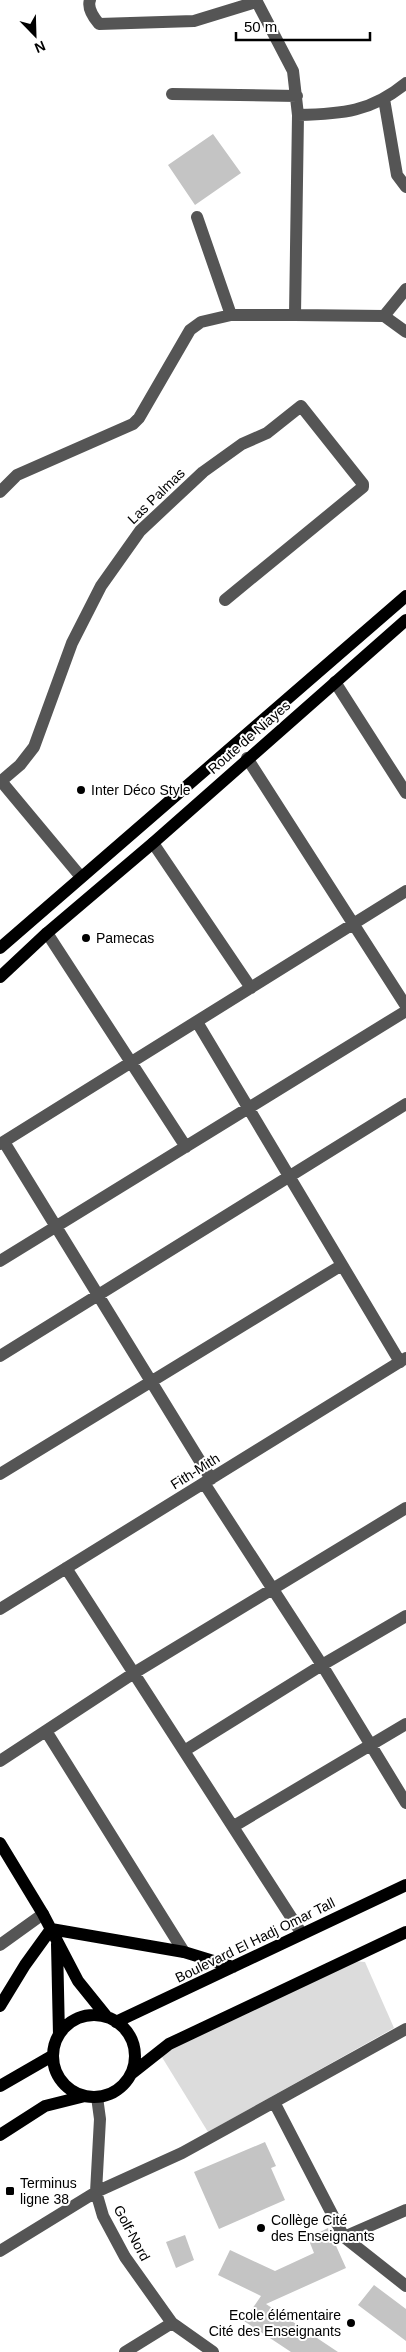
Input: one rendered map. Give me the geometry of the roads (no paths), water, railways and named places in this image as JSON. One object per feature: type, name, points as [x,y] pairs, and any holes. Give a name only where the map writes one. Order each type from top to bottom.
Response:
[{"type":"main road","name":"Route de Niayes","points":[[0,948],[406,596]]},
{"type":"main road","name":"Route de Niayes","points":[[0,977],[47,933],[153,843],[247,758],[406,620]]},
{"type":"main road","points":[[0,1844],[43,1914],[78,1981],[111,2019],[127,2032],[133,2045],[135,2060],[131,2074]]},
{"type":"main road","name":"Boulevard El Hadj Omar Tall","points":[[59,2035],[68,2024],[80,2018],[93,2015],[111,2019],[233,1967],[406,1885]]},
{"type":"main road","points":[[0,2135],[45,2106],[117,2090],[131,2074],[169,2044],[406,1932]]},
{"type":"main road","points":[[54,1935],[184,1952],[233,1967]]},
{"type":"main road","points":[[0,2006],[24,1964],[54,1935]]},
{"type":"main road","points":[[54,1935],[59,2035],[52,2056],[53,2065],[61,2082],[76,2094],[91,2097]]},
{"type":"main road","points":[[0,2086],[52,2056]]},
{"type":"street","points":[[90,0],[88,4],[93,17],[99,24],[194,21],[256,1],[293,71],[297,96],[295,315]]},
{"type":"street","points":[[298,115],[335,114],[356,111],[384,99],[406,83]]},
{"type":"street","points":[[172,94],[297,96]]},
{"type":"street","points":[[384,99],[396,175],[406,187]]},
{"type":"street","points":[[196,217],[231,315]]},
{"type":"street","points":[[384,316],[406,289]]},
{"type":"street","points":[[0,492],[17,475],[133,424],[139,418],[190,330],[202,322],[231,315],[384,316],[406,332]]},
{"type":"street","name":"Las Palmas","points":[[81,877],[1,782],[20,765],[34,747],[72,643],[101,586],[140,531],[203,472],[242,444],[267,433],[301,406],[363,484],[362,487],[225,600]]},
{"type":"street","points":[[335,682],[406,793]]},
{"type":"street","points":[[247,758],[352,925],[406,1006]]},
{"type":"street","points":[[153,843],[251,988]]},
{"type":"street","points":[[406,891],[2,1143],[152,1383],[207,1481],[272,1590],[322,1665],[406,1804]]},
{"type":"street","points":[[47,933],[186,1147]]},
{"type":"street","points":[[0,1261],[406,1011]]},
{"type":"street","points":[[197,1022],[342,1265],[403,1360]]},
{"type":"street","points":[[0,1356],[97,1294],[406,1104]]},
{"type":"street","points":[[0,1474],[152,1383],[342,1265]]},
{"type":"street","name":"Fith-Mith","points":[[0,1609],[403,1360]]},
{"type":"street","points":[[0,1761],[134,1673],[406,1508]]},
{"type":"street","points":[[66,1568],[302,1934]]},
{"type":"street","points":[[184,1751],[322,1665],[406,1616]]},
{"type":"street","points":[[234,1826],[406,1724]]},
{"type":"street","points":[[46,1731],[184,1952]]},
{"type":"street","points":[[0,1945],[43,1914]]},
{"type":"street","points":[[0,2252],[96,2192],[182,2153],[405,2033]]},
{"type":"street","name":"Golf-Nord","points":[[91,2097],[100,2119],[96,2192],[112,2234],[125,2257],[172,2323],[195,2347],[213,2352]]},
{"type":"street","points":[[274,2102],[344,2237],[406,2286]]},
{"type":"street","points":[[344,2237],[406,2210]]},
{"type":"street","points":[[125,2352],[172,2323]]},
{"type":"place","name":"Inter Déco Style","points":[[81,790]]},
{"type":"place","name":"Pamecas","points":[[86,938]]},
{"type":"place","name":"Terminus ligne 38","points":[[10,2191]]},
{"type":"place","name":"Collège Cité des Enseignants","points":[[261,2228]]},
{"type":"place","name":"Ecole élémentaire Cité des Enseignants","points":[[351,2323]]}]
